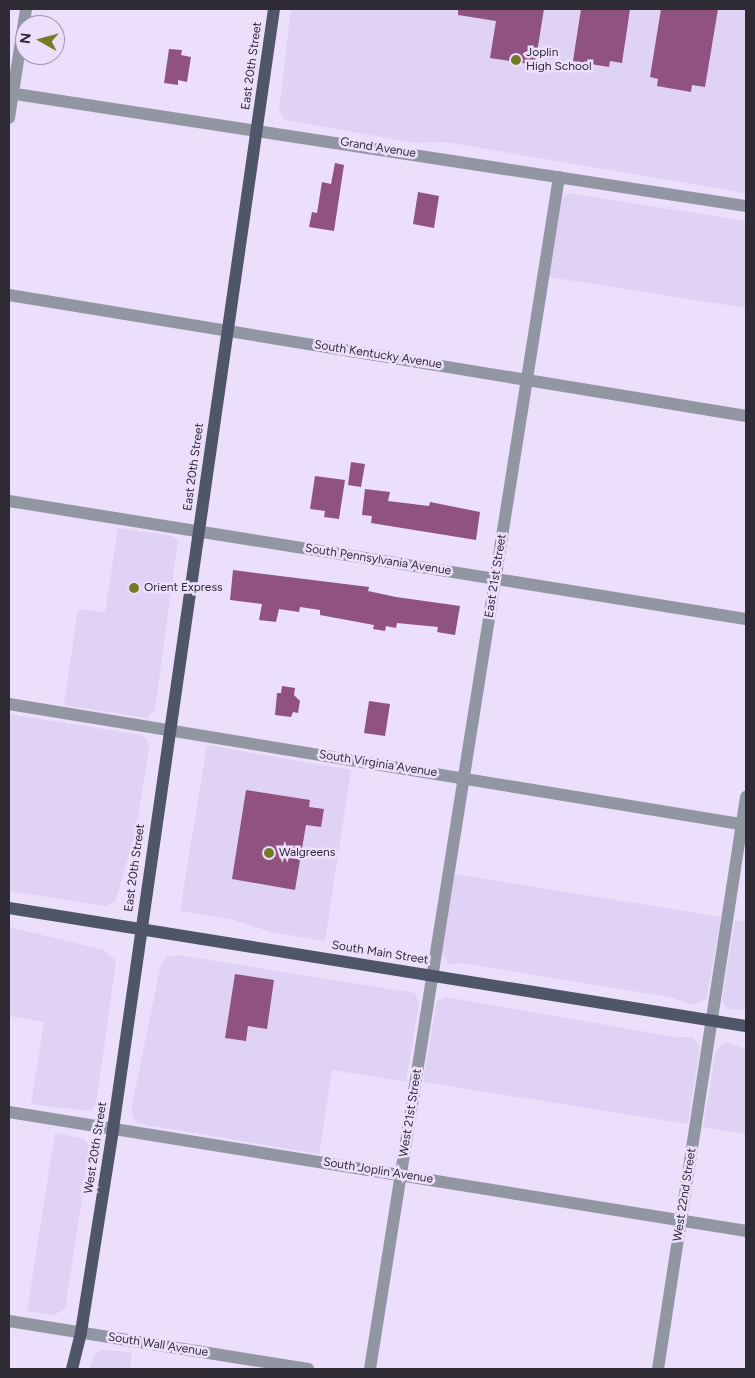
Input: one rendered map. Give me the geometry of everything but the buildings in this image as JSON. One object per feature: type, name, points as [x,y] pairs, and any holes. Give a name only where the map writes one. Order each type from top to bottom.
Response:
[{"type":"main road","name":"East 20th Street","points":[[140,929],[274,9]]},
{"type":"main road","name":"South Main Street","points":[[9,908],[746,1026]]},
{"type":"main road","name":"West 20th Street","points":[[72,1369],[81,1332],[113,1129],[140,929]]},
{"type":"street","points":[[9,118],[11,93],[26,9]]},
{"type":"street","name":"Grand Avenue","points":[[11,93],[746,206]]},
{"type":"street","name":"East 21st Street","points":[[432,975],[559,177]]},
{"type":"street","name":"South Kentucky Avenue","points":[[9,295],[228,332],[527,378],[746,416]]},
{"type":"street","name":"South Pennsylvania Avenue","points":[[9,501],[746,620]]},
{"type":"street","name":"South Virginia Avenue","points":[[9,704],[744,824]]},
{"type":"street","name":"West 22nd Street","points":[[658,1369],[711,1021],[744,824],[746,797]]},
{"type":"street","name":"West 21st Street","points":[[370,1369],[432,975]]},
{"type":"street","name":"South Joplin Avenue","points":[[9,1112],[746,1231]]},
{"type":"street","name":"South Wall Avenue","points":[[9,1321],[308,1369]]},
{"type":"shaded area","name":"Joplin High School","points":[[291,9],[746,9],[746,193],[445,142],[415,143],[285,120],[279,111]]},
{"type":"shaded area","points":[[568,193],[746,221],[746,308],[549,277],[562,199]]},
{"type":"shaded area","points":[[118,528],[172,536],[178,540],[155,710],[147,718],[64,705],[78,609],[105,612]]},
{"type":"shaded area","points":[[9,714],[141,735],[147,739],[149,749],[135,835],[115,902],[104,906],[9,891]]},
{"type":"shaded area","points":[[207,745],[351,770],[325,941],[271,932],[234,920],[180,911]]},
{"type":"shaded area","points":[[455,874],[721,917],[706,1000],[693,1005],[670,997],[461,963],[449,965],[442,953]]},
{"type":"shaded area","points":[[735,920],[746,922],[746,1010],[727,1009],[722,999]]},
{"type":"shaded area","points":[[9,927],[104,950],[116,961],[96,1105],[90,1111],[31,1104],[44,1022],[9,1016]]},
{"type":"shaded area","points":[[178,955],[415,993],[419,1004],[406,1082],[332,1070],[319,1154],[136,1123],[131,1111],[160,968],[166,957]]},
{"type":"shaded area","points":[[446,997],[675,1037],[693,1037],[700,1047],[688,1124],[423,1082],[437,1001]]},
{"type":"shaded area","points":[[726,1042],[746,1049],[746,1134],[703,1127],[716,1050]]},
{"type":"shaded area","points":[[55,1133],[84,1139],[90,1146],[65,1309],[54,1315],[27,1311]]},
{"type":"shaded area","points":[[100,1350],[132,1352],[130,1369],[90,1369],[94,1355]]},
{"type":"place","name":"Joplin High School","points":[[516,60]]},
{"type":"place","name":"Orient Express","points":[[134,588]]},
{"type":"place","name":"Walgreens","points":[[269,853]]}]
